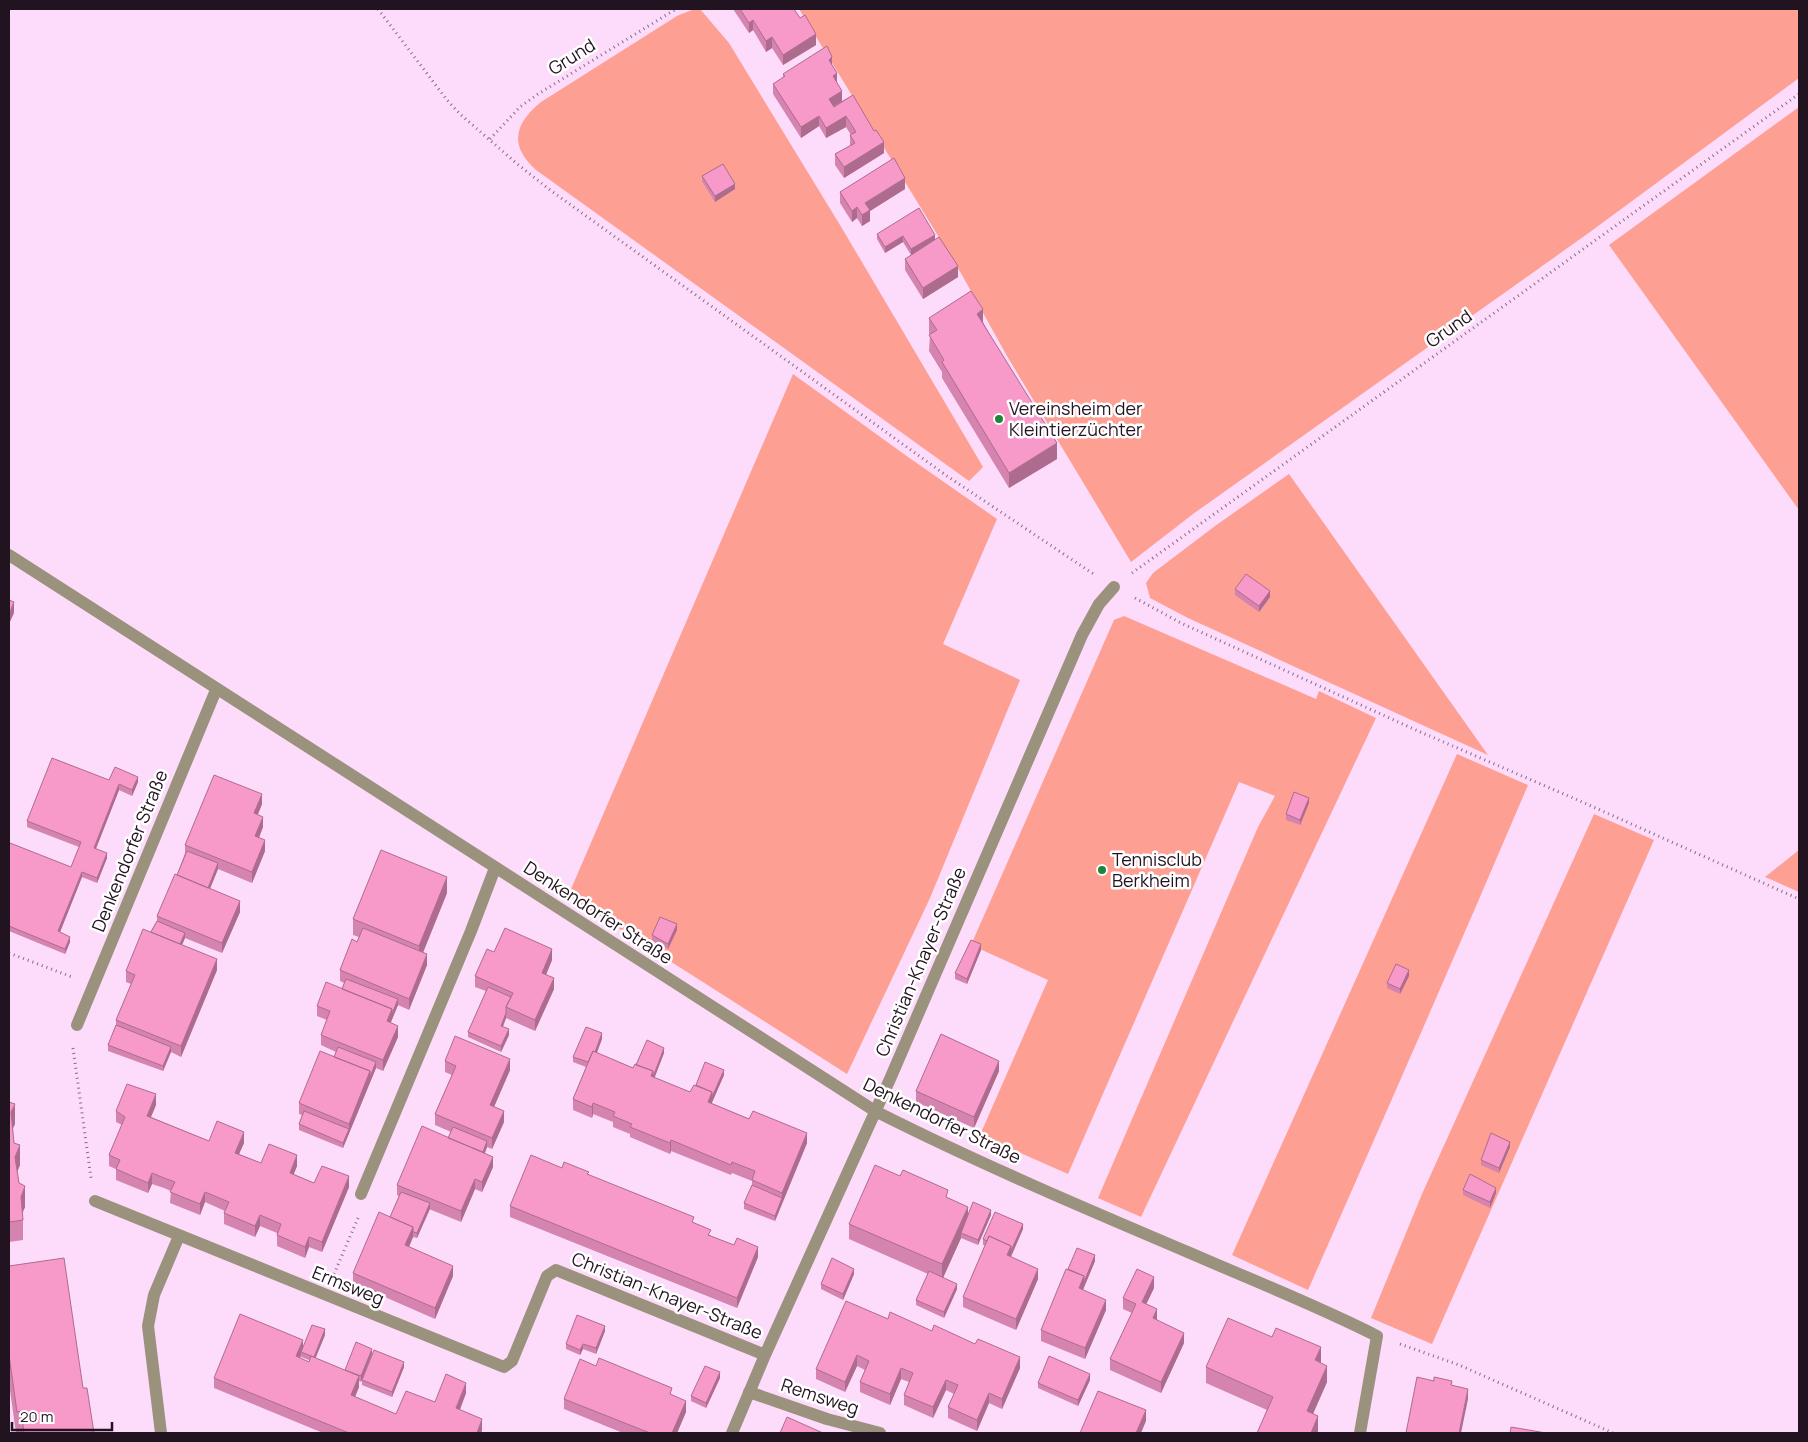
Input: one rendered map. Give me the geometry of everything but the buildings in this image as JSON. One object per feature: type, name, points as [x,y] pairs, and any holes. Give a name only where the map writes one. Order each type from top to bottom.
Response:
[{"type":"street","name":"Denkendorfer Straße","points":[[9,555],[216,690],[875,1111],[918,1133],[1066,1200],[1320,1309],[1377,1336]]},
{"type":"street","name":"Christian-Knayer-Straße","points":[[732,1433],[875,1111],[1082,635],[1099,604],[1114,587]]},
{"type":"street","name":"Denkendorfer Straße","points":[[77,1025],[216,690]]},
{"type":"street","name":"Denkendorfer Straße","points":[[362,1194],[471,931],[495,868]]},
{"type":"street","name":"Ermsweg","points":[[95,1202],[504,1367]]},
{"type":"street","points":[[161,1433],[148,1326],[154,1294],[179,1236]]},
{"type":"street","name":"Christian-Knayer-Straße","points":[[504,1367],[512,1361],[546,1276],[556,1270],[765,1355]]},
{"type":"street","points":[[1360,1433],[1377,1336]]},
{"type":"street","name":"Remsweg","points":[[750,1392],[827,1419],[880,1433]]},
{"type":"path","points":[[378,9],[460,114],[550,190],[874,424],[1046,544],[1114,587],[1181,623],[1418,731],[1799,899]]},
{"type":"path","name":"Grund","points":[[490,138],[520,107],[538,94],[676,9]]},
{"type":"path","name":"Grund","points":[[1114,587],[1799,94]]},
{"type":"path","points":[[9,953],[61,972],[93,987]]},
{"type":"path","points":[[77,1025],[73,1039],[73,1053],[95,1202]]},
{"type":"path","points":[[325,1296],[360,1210],[362,1194]]},
{"type":"path","points":[[1377,1336],[1460,1365],[1614,1433]]},
{"type":"shaded area","points":[[694,9],[700,9],[729,43],[843,230],[983,467],[969,481],[536,170],[527,161],[519,144],[518,135],[520,127],[532,110],[541,102],[677,16]]},
{"type":"shaded area","points":[[799,9],[1799,9],[1799,78],[1590,232],[1193,514],[1131,562],[1007,356],[962,275]]},
{"type":"shaded area","points":[[1799,107],[1799,510],[1609,245]]},
{"type":"shaded area","points":[[793,374],[997,519],[943,644],[1020,680],[930,898],[847,1074],[568,896]]},
{"type":"shaded area","points":[[1289,474],[1488,755],[1188,618],[1150,598],[1146,583],[1153,573],[1215,526]]},
{"type":"shaded area","name":"Tennisclub Berkheim","points":[[1124,616],[1316,699],[1319,691],[1376,718],[1141,1217],[1098,1198],[1258,827],[1275,796],[1239,782],[1068,1174],[980,1135],[1048,980],[971,945],[1114,620]]},
{"type":"shaded area","points":[[1457,754],[1528,785],[1308,1290],[1232,1255]]},
{"type":"shaded area","points":[[1594,814],[1654,840],[1432,1344],[1371,1318],[1422,1194]]},
{"type":"shaded area","points":[[1799,850],[1799,892],[1765,877]]},
{"type":"place","name":"Vereinsheim der Kleintierzüchter","points":[[999,419]]},
{"type":"place","name":"Tennisclub Berkheim","points":[[1102,870]]}]
